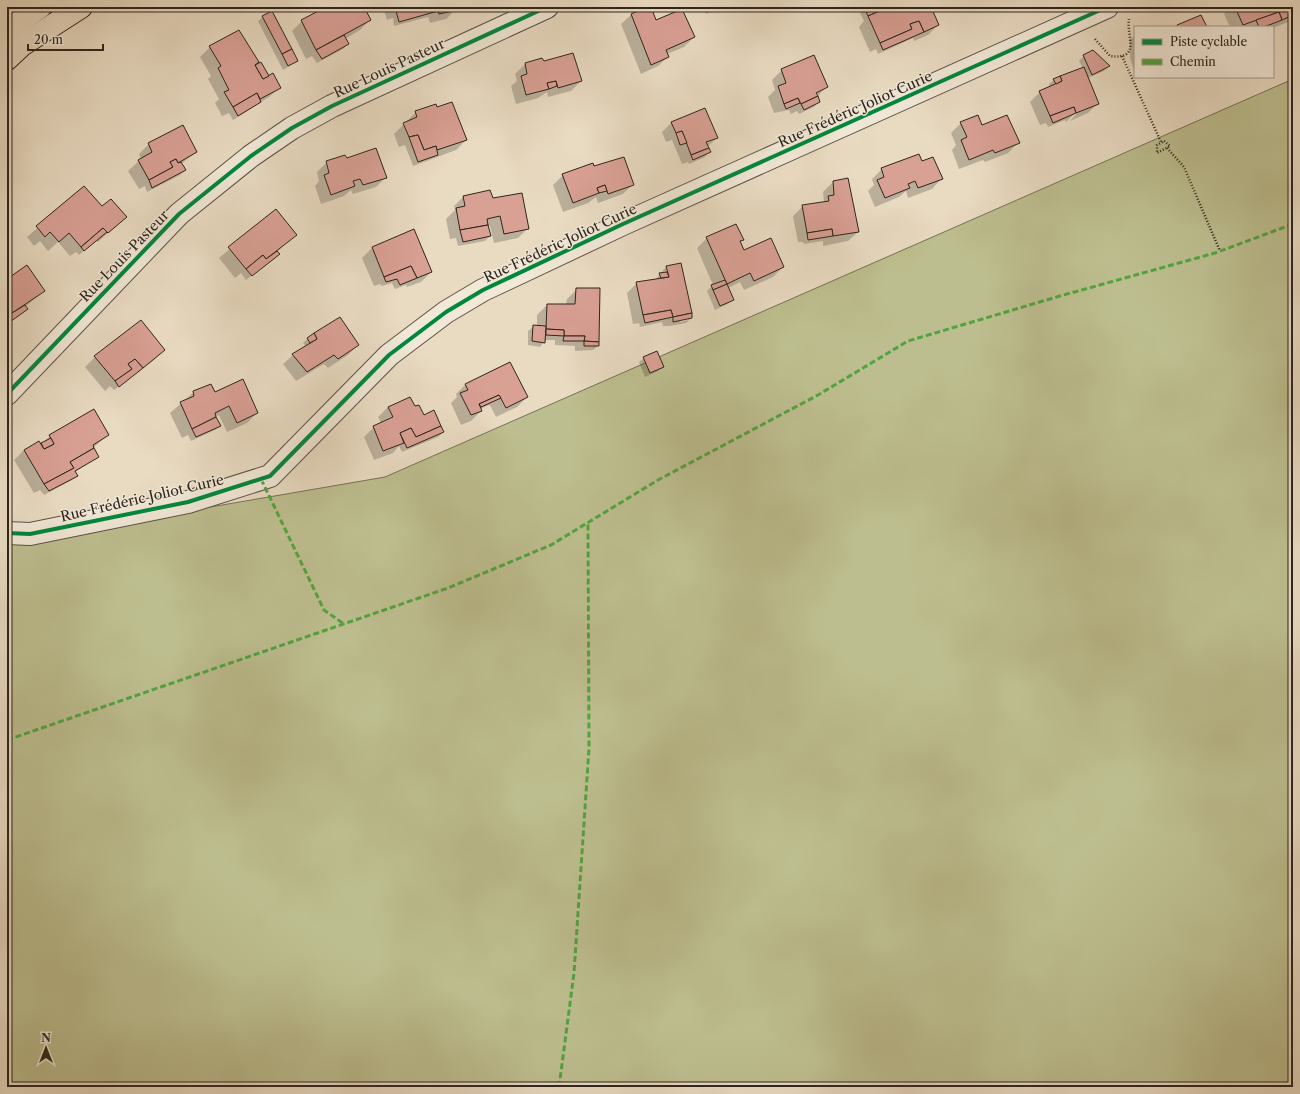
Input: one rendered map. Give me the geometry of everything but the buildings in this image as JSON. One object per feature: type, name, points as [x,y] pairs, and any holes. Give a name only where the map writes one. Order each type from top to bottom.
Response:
[{"type":"main road","points":[[7,30],[40,7]]},
{"type":"main road","points":[[7,58],[22,46],[81,7]]},
{"type":"street","name":"Rue Louis Pasteur","points":[[7,394],[179,214],[251,156],[292,128],[332,106],[547,7]]},
{"type":"street","name":"Rue Frédéric Joliot Curie","points":[[7,533],[30,534],[188,502],[270,476],[389,355],[446,312],[483,290],[630,221],[1094,10]]},
{"type":"path","points":[[1092,38],[1097,39],[1110,56],[1122,56],[1129,50],[1131,41],[1128,22],[1130,12]]},
{"type":"path","points":[[1122,56],[1161,142]]},
{"type":"path","points":[[1164,141],[1170,146],[1157,153],[1157,144],[1161,142],[1164,141]]},
{"type":"path","points":[[1167,148],[1184,167],[1220,251]]},
{"type":"green space","points":[[1293,79],[1293,1087],[7,1087],[7,542],[385,477]]},
{"type":"marked path","points":[[7,740],[448,588],[551,545],[658,480],[818,395],[908,341],[1060,296],[1215,253],[1293,224]]},
{"type":"marked path","points":[[261,479],[324,610],[344,624]]},
{"type":"marked path","points":[[559,1087],[574,973],[589,748],[588,523]]},
{"type":"cycle path","points":[[7,394],[179,214],[251,156],[292,128],[332,106],[547,7]]},
{"type":"cycle path","points":[[7,533],[30,534],[188,502],[270,476],[389,355],[446,312],[483,290],[623,224],[1107,7]]}]
